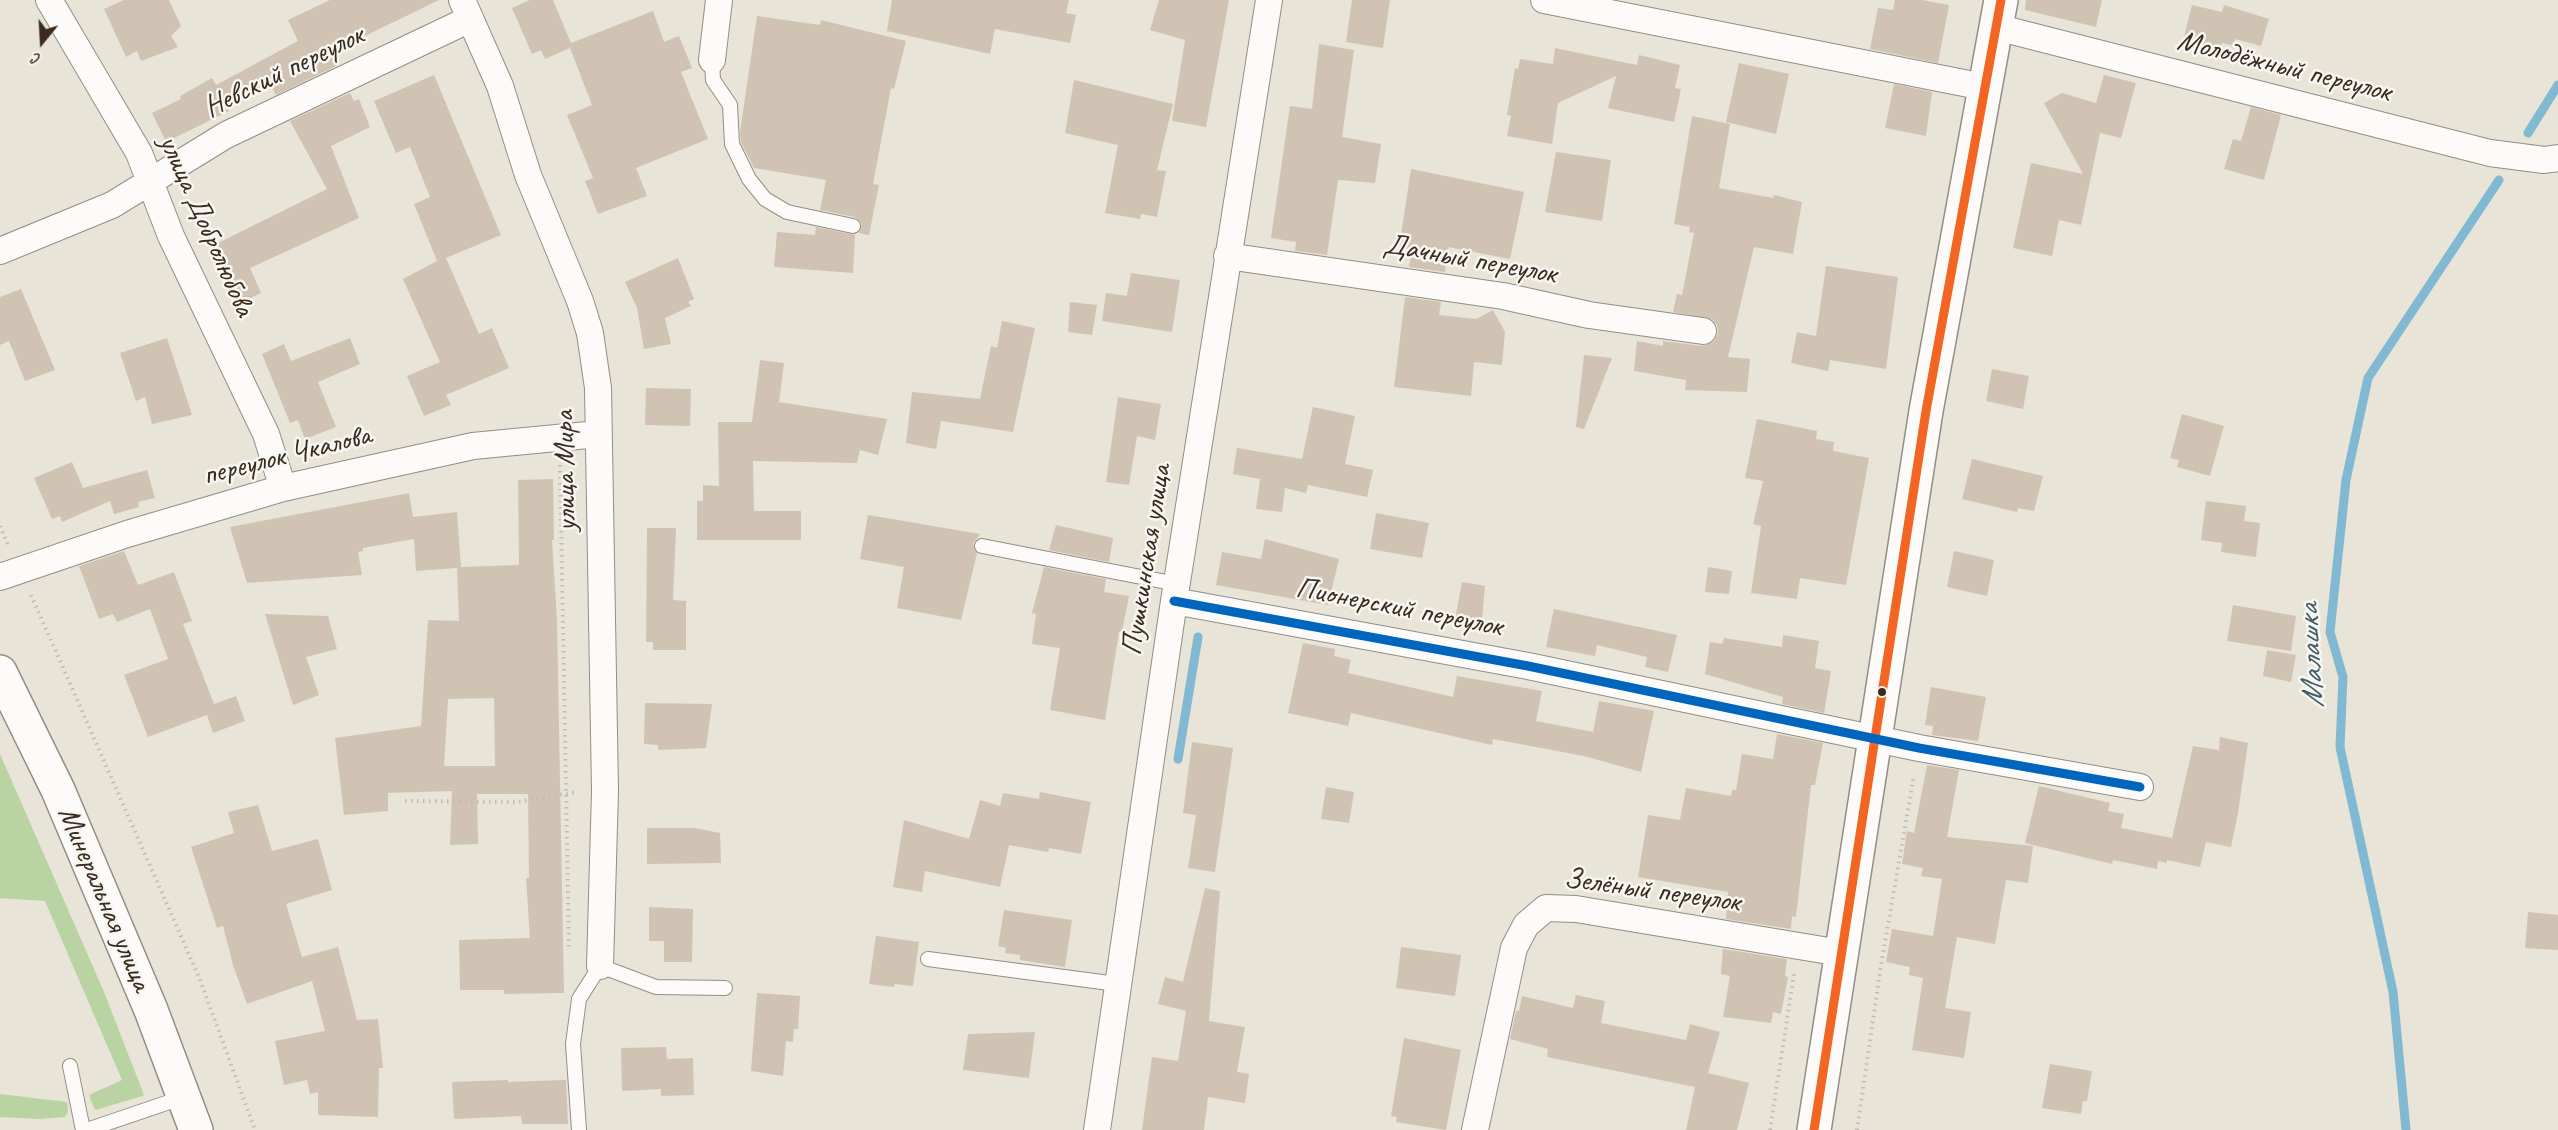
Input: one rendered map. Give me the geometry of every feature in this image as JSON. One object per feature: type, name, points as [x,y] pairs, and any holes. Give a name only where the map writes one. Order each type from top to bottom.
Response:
[{"type":"main road","points":[[1814,1130],[1926,411],[1998,14]]},
{"type":"main road","name":"Минеральная улица","points":[[0,672],[58,790],[185,1096],[196,1130]]},
{"type":"street","name":"улица Добролюбова","points":[[50,0],[139,153],[171,236],[266,434],[283,488]]},
{"type":"street","points":[[712,60],[719,0]]},
{"type":"street","name":"Пушкинская улица","points":[[1097,1130],[1175,592],[1269,0]]},
{"type":"street","points":[[1544,0],[1984,87]]},
{"type":"street","name":"Невский переулок","points":[[0,251],[112,205],[226,135],[466,9]]},
{"type":"street","name":"улица Мира","points":[[466,9],[501,86],[528,175],[564,259],[590,333],[598,388],[605,792],[600,966]]},
{"type":"street","name":"Молодёжный переулок","points":[[1998,14],[2490,153],[2544,160],[2558,158]]},
{"type":"street","name":"Дачный переулок","points":[[1227,256],[1503,296],[1589,315],[1703,331]]},
{"type":"street","name":"переулок Чкалова","points":[[10,573],[283,488],[473,446],[598,434]]},
{"type":"street","name":"Пионерский переулок","points":[[1175,592],[1919,748],[2140,787]]},
{"type":"street","name":"Зелёный переулок","points":[[1475,1130],[1514,948],[1526,925],[1546,908],[1576,909],[1841,952]]},
{"type":"lane","points":[[712,60],[713,80],[730,105],[732,144],[749,179],[765,199],[787,212],[853,226]]},
{"type":"lane","points":[[982,546],[1175,592]]},
{"type":"lane","points":[[928,959],[1117,984]]},
{"type":"lane","points":[[579,1130],[573,1044],[579,999],[600,966],[656,987],[725,988]]},
{"type":"lane","points":[[70,1066],[85,1130],[185,1096]]},
{"type":"path","points":[[560,437],[570,991],[579,999]]},
{"type":"path","points":[[0,526],[10,573],[199,977],[255,1130]]},
{"type":"path","points":[[1857,1130],[1881,965],[1919,748]]},
{"type":"path","points":[[405,801],[518,802],[556,797]]},
{"type":"path","points":[[1770,1130],[1798,945]]},
{"type":"green space","points":[[0,754],[104,992],[144,1095],[142,1096],[96,1110],[94,1108],[89,1095],[122,1080],[45,901],[0,898]]},
{"type":"green space","points":[[0,1094],[67,1102],[68,1112],[65,1117],[39,1119],[0,1117]]},
{"type":"building","points":[[124,0],[169,0],[181,26],[171,36],[178,47],[141,61],[137,51],[126,57],[104,9]]},
{"type":"building","points":[[330,0],[439,0],[330,53],[336,66],[276,95],[271,86],[228,108],[229,111],[166,142],[152,113],[181,99],[180,96],[212,78],[216,85],[298,41],[288,20]]},
{"type":"building","points":[[530,0],[553,0],[571,43],[653,11],[664,42],[679,36],[692,68],[681,72],[708,139],[636,168],[647,196],[598,214],[585,181],[593,178],[567,115],[592,105],[570,48],[545,59],[541,50],[532,54],[512,8]]},
{"type":"building","points":[[892,0],[1069,0],[1066,13],[1076,15],[1070,43],[995,29],[990,54],[887,31]]},
{"type":"building","points":[[1159,0],[1229,0],[1206,127],[1172,121],[1185,40],[1150,30]]},
{"type":"building","points":[[1352,0],[1390,0],[1383,48],[1346,42]]},
{"type":"building","points":[[1895,0],[1922,0],[1949,5],[1938,63],[1870,49],[1878,8],[1893,10]]},
{"type":"building","points":[[2026,0],[2102,0],[2096,27],[2025,10]]},
{"type":"building","points":[[2192,5],[2222,12],[2224,5],[2269,19],[2261,46],[2235,39],[2234,46],[2222,43],[2220,55],[2182,45]]},
{"type":"building","points":[[757,16],[820,25],[821,20],[906,41],[894,89],[891,88],[873,184],[879,185],[869,235],[859,233],[862,224],[855,217],[820,210],[826,180],[754,168],[741,142],[740,132]]},
{"type":"building","points":[[1319,44],[1354,50],[1342,137],[1381,144],[1375,183],[1338,180],[1327,255],[1295,251],[1296,242],[1271,238],[1290,106],[1312,109]]},
{"type":"building","points":[[1555,48],[1637,65],[1639,55],[1680,65],[1675,88],[1681,89],[1674,122],[1608,108],[1616,76],[1558,103],[1552,144],[1507,136],[1511,116],[1507,115],[1515,68],[1518,69],[1520,59],[1553,64]]},
{"type":"building","points":[[1739,63],[1789,74],[1776,134],[1726,122]]},
{"type":"building","points":[[434,75],[501,235],[446,258],[479,334],[492,328],[509,368],[446,395],[451,405],[424,416],[407,376],[440,362],[403,279],[437,261],[414,204],[430,197],[410,147],[396,153],[374,101]]},
{"type":"building","points":[[2104,75],[2136,83],[2121,138],[2100,133],[2081,225],[2059,220],[2052,256],[2013,248],[2031,163],[2083,174],[2044,103],[2062,93],[2096,103]]},
{"type":"building","points":[[1074,80],[1173,104],[1157,170],[1166,171],[1157,217],[1141,214],[1140,219],[1105,213],[1118,145],[1065,133]]},
{"type":"building","points":[[1894,84],[1932,92],[1926,136],[1885,128]]},
{"type":"building","points":[[350,93],[354,101],[359,99],[370,127],[331,146],[359,218],[250,268],[261,293],[238,304],[225,275],[230,272],[216,244],[327,189],[290,121]]},
{"type":"building","points":[[2251,107],[2281,115],[2264,180],[2224,169],[2233,139],[2241,141]]},
{"type":"building","points":[[1692,116],[1730,124],[1719,188],[1773,198],[1774,195],[1802,202],[1793,254],[1754,247],[1728,357],[1750,359],[1747,392],[1685,390],[1686,380],[1634,371],[1637,341],[1663,346],[1663,341],[1702,346],[1714,341],[1718,334],[1717,325],[1712,319],[1673,312],[1677,294],[1682,295],[1694,233],[1689,232],[1690,227],[1674,224]]},
{"type":"building","points":[[1556,152],[1611,160],[1602,221],[1545,212]]},
{"type":"building","points":[[1411,169],[1524,192],[1510,259],[1448,247],[1445,272],[1409,267],[1412,250],[1399,248]]},
{"type":"building","points":[[816,227],[855,235],[853,273],[774,267],[777,232],[815,235]]},
{"type":"building","points":[[678,258],[694,299],[688,302],[691,306],[665,318],[671,344],[644,349],[637,308],[625,282]]},
{"type":"building","points":[[1826,266],[1898,277],[1886,369],[1830,360],[1828,371],[1791,363],[1797,332],[1816,336]]},
{"type":"building","points":[[1131,273],[1180,280],[1172,332],[1102,321],[1106,293],[1127,296]]},
{"type":"building","points":[[21,289],[55,370],[25,381],[9,341],[0,345],[0,297]]},
{"type":"building","points":[[1405,297],[1441,302],[1439,315],[1476,319],[1493,310],[1505,332],[1502,365],[1474,362],[1471,396],[1394,387]]},
{"type":"building","points":[[1070,302],[1097,305],[1092,335],[1068,332]]},
{"type":"building","points":[[1002,321],[1035,328],[1013,432],[941,421],[936,449],[906,443],[912,392],[980,399],[991,346],[997,348]]},
{"type":"building","points":[[167,338],[192,415],[152,424],[145,397],[136,401],[120,353]]},
{"type":"building","points":[[350,338],[360,364],[318,382],[336,427],[305,439],[298,420],[290,423],[262,354],[284,344],[291,361]]},
{"type":"building","points":[[1584,355],[1612,358],[1584,429],[1576,427]]},
{"type":"building","points":[[760,360],[784,363],[779,402],[887,419],[878,455],[860,450],[857,463],[753,461],[754,511],[801,511],[801,540],[697,540],[697,501],[703,501],[703,485],[719,486],[718,422],[752,422]]},
{"type":"building","points":[[1992,369],[2029,376],[2023,409],[1986,401]]},
{"type":"building","points":[[646,388],[691,389],[690,426],[645,425]]},
{"type":"building","points":[[1118,397],[1161,404],[1155,440],[1137,436],[1129,485],[1106,482]]},
{"type":"building","points":[[1313,407],[1355,416],[1345,464],[1373,470],[1367,497],[1308,485],[1306,493],[1285,488],[1282,512],[1256,509],[1260,479],[1233,474],[1237,448],[1302,459]]},
{"type":"building","points":[[2182,414],[2224,426],[2210,476],[2177,467],[2179,460],[2170,458]]},
{"type":"building","points":[[1757,419],[1817,431],[1816,439],[1834,442],[1833,451],[1869,458],[1846,585],[1800,578],[1797,599],[1751,593],[1761,526],[1753,524],[1763,481],[1745,478]]},
{"type":"building","points":[[1972,459],[2043,476],[2034,511],[2018,508],[2017,512],[1962,499]]},
{"type":"building","points":[[72,462],[83,488],[147,470],[155,498],[138,502],[139,507],[114,514],[110,501],[62,522],[60,516],[52,519],[34,478]]},
{"type":"building","points":[[553,479],[554,540],[552,540],[557,620],[564,993],[504,994],[504,990],[460,990],[459,940],[530,938],[526,878],[529,878],[528,794],[477,794],[478,844],[450,845],[452,791],[388,793],[388,811],[344,815],[335,738],[421,726],[428,620],[459,621],[457,568],[416,571],[414,539],[363,548],[363,551],[358,552],[362,575],[247,583],[230,527],[409,493],[413,517],[457,512],[461,567],[519,565],[518,480]],"holes":[[[494,698],[495,766],[444,766],[448,699]]]},
{"type":"building","points":[[2206,501],[2246,506],[2244,521],[2260,523],[2256,557],[2221,552],[2222,543],[2201,540]]},
{"type":"building","points":[[1376,513],[1429,523],[1422,558],[1370,549]]},
{"type":"building","points":[[868,515],[980,534],[973,544],[977,553],[961,620],[897,608],[904,567],[860,559]]},
{"type":"building","points":[[1056,525],[1113,538],[1109,562],[1049,550]]},
{"type":"building","points":[[647,528],[676,528],[673,600],[686,601],[686,650],[653,650],[653,642],[646,642]]},
{"type":"building","points":[[1265,539],[1339,559],[1328,605],[1216,585],[1222,552],[1261,559]]},
{"type":"building","points":[[124,551],[138,585],[174,572],[192,621],[183,624],[214,704],[236,696],[245,721],[213,733],[207,715],[148,737],[124,675],[168,659],[150,609],[117,622],[113,614],[99,619],[79,566]]},
{"type":"building","points":[[1954,551],[1994,560],[1987,596],[1947,587]]},
{"type":"building","points":[[1044,567],[1106,579],[1104,592],[1129,596],[1122,632],[1119,632],[1105,720],[1050,710],[1060,648],[1032,644],[1036,614],[1032,613]]},
{"type":"building","points":[[1708,567],[1732,571],[1729,594],[1705,592]]},
{"type":"building","points":[[1462,582],[1485,586],[1481,630],[1454,625]]},
{"type":"building","points":[[2233,605],[2296,616],[2291,651],[2227,641]]},
{"type":"building","points":[[1554,609],[1677,635],[1668,672],[1645,667],[1647,657],[1597,645],[1595,656],[1546,647]]},
{"type":"building","points":[[265,614],[328,616],[337,649],[306,657],[319,695],[293,705]]},
{"type":"building","points":[[1783,635],[1819,641],[1815,668],[1831,671],[1824,713],[1782,704],[1783,697],[1705,674],[1710,642],[1722,644],[1724,638],[1782,647]]},
{"type":"building","points":[[1303,643],[1335,649],[1334,656],[1351,660],[1348,673],[1453,697],[1457,676],[1542,691],[1536,721],[1593,732],[1599,701],[1654,711],[1641,772],[1584,756],[1493,739],[1492,745],[1351,713],[1348,726],[1288,713]]},
{"type":"building","points":[[2267,650],[2296,655],[2291,682],[2263,676]]},
{"type":"building","points":[[1931,687],[1986,697],[1978,741],[1932,735],[1933,726],[1925,725]]},
{"type":"building","points":[[645,703],[712,704],[706,748],[658,750],[658,745],[644,744]]},
{"type":"building","points":[[1777,734],[1823,743],[1815,785],[1811,785],[1796,917],[1792,916],[1791,929],[1726,919],[1728,892],[1638,877],[1648,815],[1680,820],[1686,788],[1731,796],[1732,790],[1736,790],[1742,754],[1773,759]]},
{"type":"building","points":[[2220,737],[2248,743],[2238,813],[2231,847],[2206,842],[2200,867],[2167,860],[2167,863],[2158,861],[2157,869],[2113,860],[2112,864],[2025,843],[2039,786],[2110,803],[2108,811],[2124,814],[2121,828],[2172,838],[2193,746],[2219,750]]},
{"type":"building","points":[[1192,742],[1233,748],[1215,872],[1188,868],[1196,815],[1183,813]]},
{"type":"building","points":[[1927,765],[1959,770],[1947,837],[2033,846],[2028,883],[2006,880],[1995,944],[1957,937],[1945,1008],[1971,1012],[1964,1058],[1912,1050],[1923,978],[1909,975],[1910,967],[1886,962],[1892,929],[1933,936],[1942,879],[1921,876],[1923,868],[1902,864],[1907,831],[1914,833]]},
{"type":"building","points":[[1326,787],[1354,792],[1349,823],[1321,819]]},
{"type":"building","points":[[1040,792],[1091,802],[1081,854],[1049,848],[1048,852],[1009,845],[1000,887],[925,871],[922,892],[893,887],[904,820],[969,839],[980,800],[1000,806],[1003,793],[1039,799]]},
{"type":"building","points":[[258,805],[272,851],[318,839],[332,890],[286,904],[302,957],[338,947],[357,1020],[378,1019],[383,1068],[379,1068],[378,1117],[318,1115],[318,1092],[310,1094],[307,1080],[284,1085],[275,1041],[325,1031],[312,981],[247,1004],[233,965],[223,926],[217,928],[191,847],[234,833],[228,812]]},
{"type":"building","points":[[647,828],[695,828],[720,833],[721,863],[647,864]]},
{"type":"building","points":[[1205,888],[1220,891],[1209,1021],[1245,1027],[1237,1072],[1249,1074],[1245,1103],[1208,1097],[1204,1130],[1142,1130],[1152,1057],[1178,1061],[1186,1011],[1158,1004],[1165,977],[1183,982]]},
{"type":"building","points":[[649,907],[693,909],[692,962],[664,962],[664,941],[649,941]]},
{"type":"building","points":[[1004,910],[1072,920],[1065,967],[1020,960],[1020,955],[1005,953],[1006,948],[998,946]]},
{"type":"building","points":[[2528,912],[2558,915],[2558,950],[2525,948]]},
{"type":"building","points":[[876,936],[919,942],[913,986],[894,984],[894,987],[869,984]]},
{"type":"building","points":[[1401,947],[1461,955],[1455,996],[1396,988]]},
{"type":"building","points":[[1723,949],[1787,959],[1785,976],[1788,977],[1781,1014],[1773,1012],[1771,1023],[1723,1017],[1730,976],[1721,974]]},
{"type":"building","points":[[757,993],[800,996],[798,1029],[794,1029],[793,1042],[786,1041],[783,1076],[751,1071]]},
{"type":"building","points":[[1576,995],[1605,1001],[1601,1023],[1686,1040],[1690,1024],[1720,1032],[1708,1073],[1749,1083],[1737,1130],[1686,1130],[1695,1087],[1547,1057],[1548,1049],[1510,1039],[1522,996],[1573,1008]]},
{"type":"building","points":[[1035,1032],[1029,1078],[963,1070],[968,1034]]},
{"type":"building","points":[[1404,1038],[1461,1050],[1446,1130],[1396,1122],[1397,1117],[1391,1116]]},
{"type":"building","points":[[666,1047],[667,1059],[693,1058],[694,1095],[661,1096],[661,1089],[622,1091],[621,1048]]},
{"type":"building","points":[[2050,1064],[2092,1071],[2087,1101],[2083,1101],[2081,1114],[2042,1108]]},
{"type":"building","points":[[508,1080],[508,1082],[566,1080],[568,1124],[522,1124],[521,1116],[454,1119],[452,1082]]},
{"type":"waterway","name":"Малашка","points":[[2528,133],[2558,85]]},
{"type":"waterway","name":"Малашка","points":[[2406,1130],[2393,992],[2340,747],[2343,677],[2330,632],[2346,480],[2368,378],[2499,180]]},
{"type":"waterway","points":[[1178,759],[1198,637]]},
{"type":"transit line","points":[[1814,1130],[1926,411],[2001,0]]},
{"type":"transit line","points":[[1174,601],[1528,666],[1919,748],[2140,787]]}]
